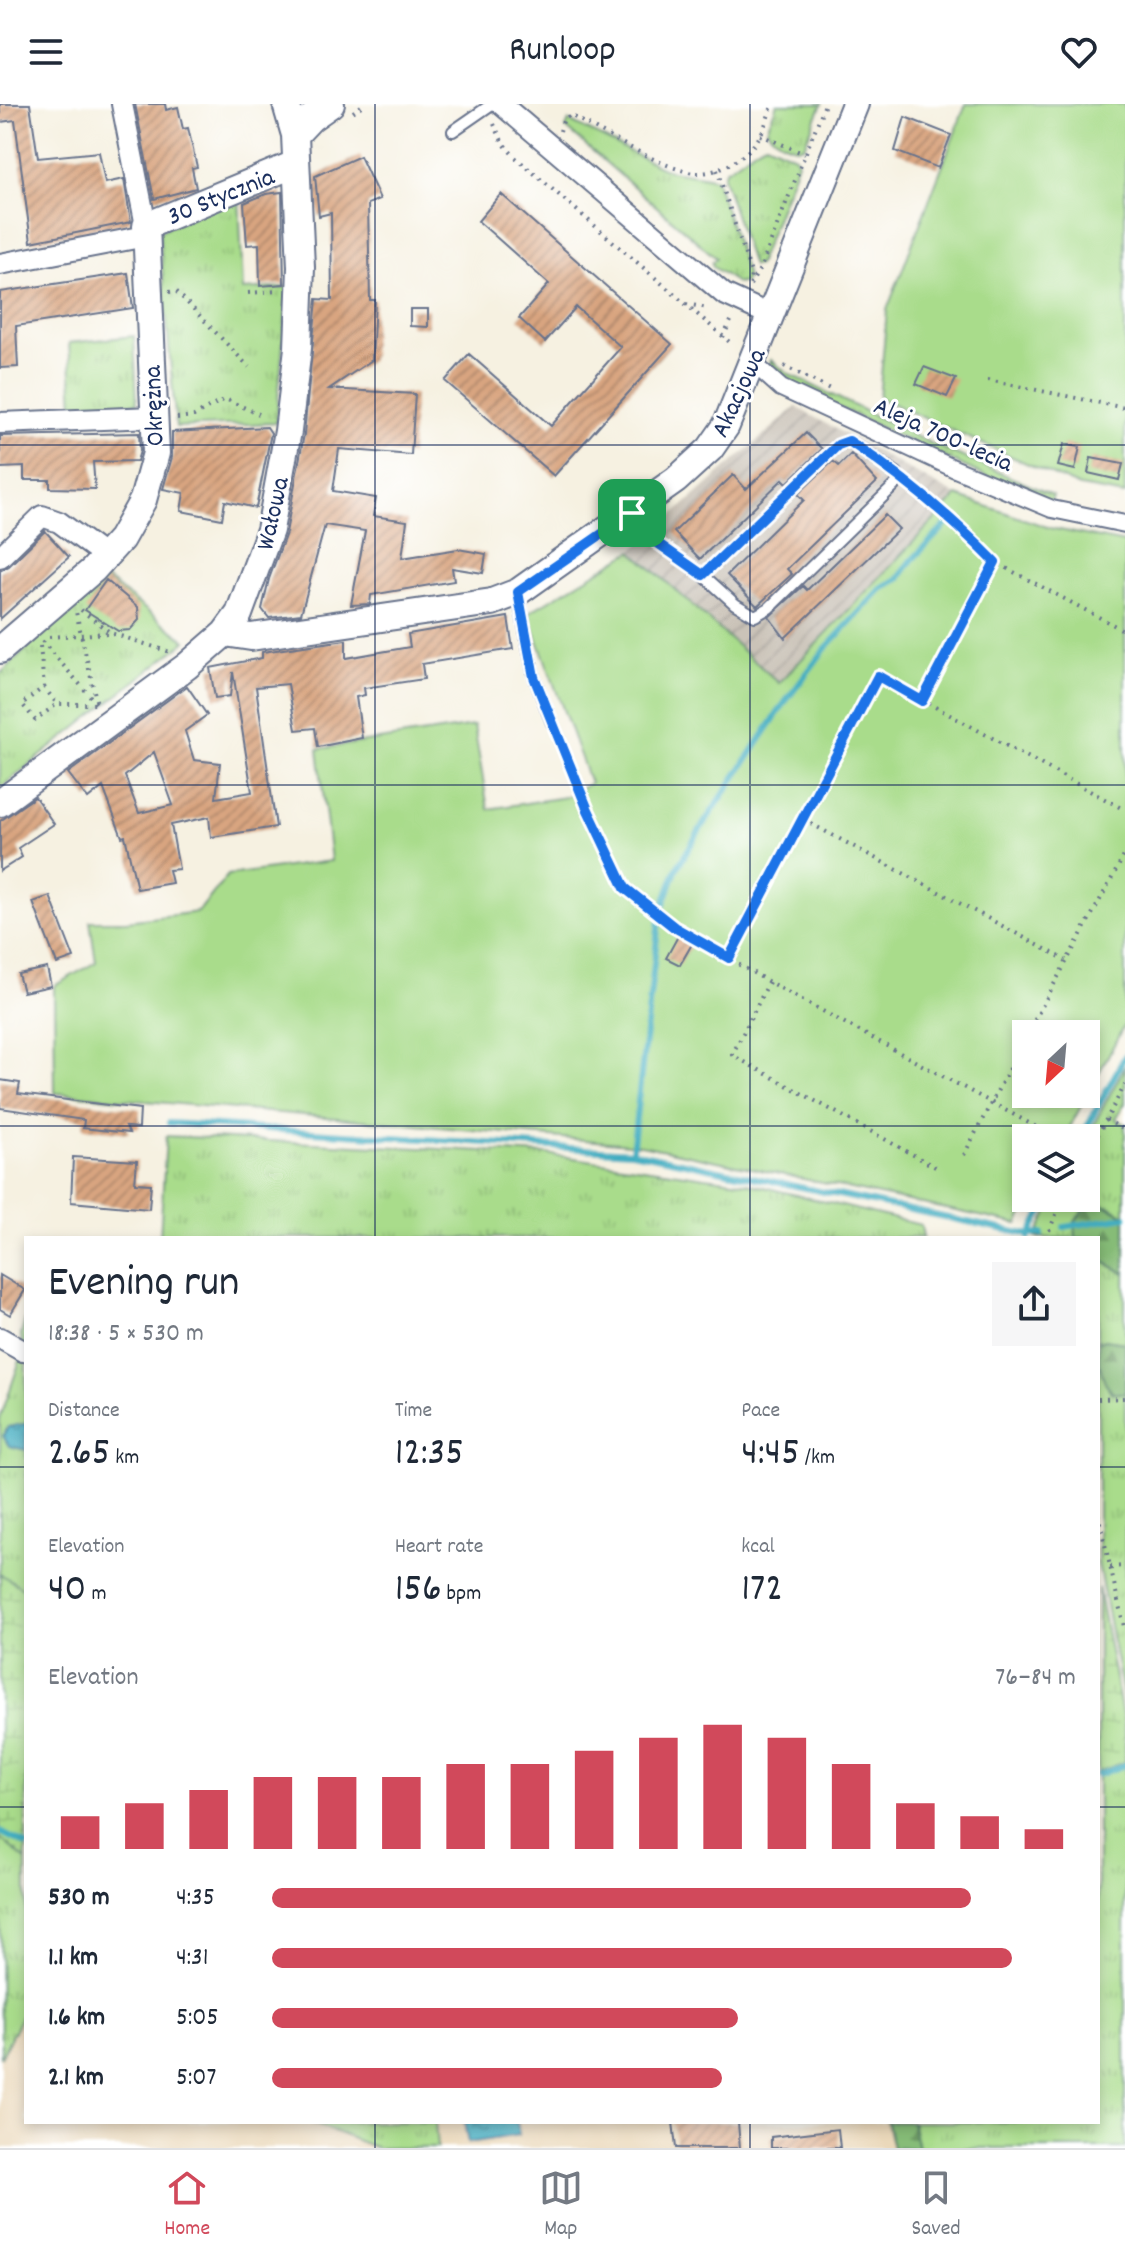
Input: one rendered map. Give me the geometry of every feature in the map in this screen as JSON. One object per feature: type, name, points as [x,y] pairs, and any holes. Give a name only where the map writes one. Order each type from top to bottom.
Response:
[{"type":"street","name":"Okrężna","points":[[0,650],[81,582],[121,539],[143,500],[156,453],[146,235],[122,104]]},
{"type":"street","name":"Wałowa","points":[[0,803],[187,666],[225,633],[239,614],[270,530],[288,431],[298,348],[300,290],[295,135],[286,104]]},
{"type":"street","name":"30 Stycznia","points":[[295,135],[311,118],[331,104]]},
{"type":"street","name":"Akacjowa","points":[[225,633],[251,637],[492,602],[518,592],[676,480],[710,449],[764,361],[772,316],[855,104]]},
{"type":"street","points":[[493,105],[724,294],[734,307],[772,316]]},
{"type":"street","name":"30 Stycznia","points":[[0,264],[146,235],[295,164]]},
{"type":"street","name":"Aleja 700-lecia","points":[[764,361],[781,388],[953,468],[1052,509],[1125,524]]},
{"type":"street","points":[[0,423],[154,417]]},
{"type":"street","points":[[0,557],[42,516],[59,522],[105,556]]},
{"type":"street","points":[[0,1338],[24,1352]]},
{"type":"lane","points":[[453,131],[493,105]]},
{"type":"lane","points":[[632,513],[656,542],[755,616],[769,608],[898,482],[897,473],[849,441],[838,445],[703,575]]},
{"type":"lane","points":[[518,592],[534,677],[552,723]]},
{"type":"path","points":[[560,131],[563,121],[570,115],[673,167],[694,173],[717,170],[746,152],[760,135],[773,104]]},
{"type":"path","points":[[493,105],[503,143],[515,157],[723,337],[734,307],[761,267],[825,104]]},
{"type":"path","points":[[760,135],[805,154]]},
{"type":"path","points":[[717,170],[751,273],[750,283],[734,307],[741,332]]},
{"type":"path","points":[[248,293],[300,290]]},
{"type":"path","points":[[162,293],[176,291],[249,367]]},
{"type":"path","points":[[686,304],[718,311]]},
{"type":"path","points":[[764,361],[831,389]]},
{"type":"path","points":[[988,380],[1125,408]]},
{"type":"path","points":[[194,416],[225,399],[259,414]]},
{"type":"path","points":[[897,473],[956,522],[995,562],[1125,631]]},
{"type":"path","points":[[922,701],[995,562]]},
{"type":"path","points":[[97,704],[75,604],[111,633]]},
{"type":"path","points":[[39,638],[111,633],[172,652]]},
{"type":"path","points":[[39,638],[44,687],[57,704]]},
{"type":"path","points":[[39,638],[102,709]]},
{"type":"path","points":[[729,958],[878,676],[1125,810]]},
{"type":"path","points":[[44,687],[22,704],[35,720],[57,704],[97,704]]},
{"type":"path","points":[[552,723],[625,888],[674,927],[1030,1124]]},
{"type":"path","points":[[804,820],[1066,960]]},
{"type":"path","points":[[1035,1020],[1125,854]]},
{"type":"path","points":[[769,982],[732,1055],[937,1168]]},
{"type":"path","points":[[964,1155],[1012,1063]]},
{"type":"path","points":[[1100,1131],[1125,1085]]},
{"type":"path","points":[[1106,1120],[1125,1130]]},
{"type":"path","points":[[1047,1236],[1057,1212]]},
{"type":"path","points":[[1100,1399],[1125,1398]]},
{"type":"path","points":[[1100,1523],[1125,1631]]},
{"type":"path","points":[[1110,1567],[1125,1566]]},
{"type":"shaded area","points":[[796,407],[957,496],[779,683],[632,551]]},
{"type":"shaded area","points":[[24,2011],[24,2124],[315,2124],[377,2148],[0,2148],[0,2058]]},
{"type":"shaded area","points":[[435,2124],[464,2124],[467,2142],[518,2135],[517,2124],[887,2124],[893,2148],[437,2148]]},
{"type":"green space","points":[[777,104],[822,104],[804,146],[784,143],[767,129]]},
{"type":"green space","points":[[966,104],[1125,104],[1125,495],[1080,487],[879,398],[887,310]]},
{"type":"green space","points":[[569,121],[665,169],[716,180],[746,273],[743,283],[737,283],[713,267],[716,258],[566,128]]},
{"type":"green space","points":[[766,143],[795,156],[798,162],[758,265],[752,266],[723,177],[725,170]]},
{"type":"green space","points":[[239,196],[243,290],[288,287],[276,423],[176,427],[159,231]]},
{"type":"green space","points":[[134,336],[137,403],[73,406],[69,343]]},
{"type":"green space","points":[[771,360],[787,373],[932,444],[1053,495],[1050,503],[1021,493],[788,384],[769,368]]},
{"type":"green space","points":[[957,496],[1050,528],[1125,543],[1125,1024],[1100,1071],[1100,1020],[1012,1020],[1012,1108],[1080,1108],[1071,1124],[1012,1124],[1012,1212],[1024,1212],[1018,1224],[641,1145],[55,1093],[54,986],[96,962],[90,921],[126,921],[198,912],[228,875],[331,861],[318,749],[474,726],[488,809],[565,797],[590,783],[528,613],[632,551],[779,683]]},
{"type":"green space","points":[[104,577],[186,641],[0,788],[0,674]]},
{"type":"green space","points":[[1125,1066],[1125,1103],[1116,1119],[1125,1124],[1125,1215],[1109,1206],[1100,1209],[1100,1124],[1094,1124]]},
{"type":"green space","points":[[166,1136],[546,1154],[747,1183],[921,1225],[923,1236],[160,1236]]},
{"type":"green space","points":[[1100,1203],[1125,1215],[1125,1273],[1100,1260],[1100,1236],[1076,1236],[1075,1222],[1082,1212],[1100,1212]]},
{"type":"green space","points":[[1048,1212],[1089,1212],[1079,1215],[1075,1222],[1076,1236],[1037,1236]]},
{"type":"green space","points":[[1100,1260],[1125,1273],[1125,1343],[1100,1341]]},
{"type":"green space","points":[[24,1324],[24,1589],[0,1574],[0,1419],[23,1352],[21,1335]]},
{"type":"green space","points":[[1100,1341],[1125,1343],[1125,1393],[1112,1393],[1108,1388],[1100,1362]]},
{"type":"green space","points":[[1100,1368],[1112,1393],[1125,1393],[1125,1704],[1100,1574]]},
{"type":"green space","points":[[0,1574],[24,1589],[24,1858],[0,1838]]},
{"type":"green space","points":[[1100,1599],[1125,1730],[1125,1762],[1100,1771]]},
{"type":"green space","points":[[1125,1762],[1125,2148],[918,2148],[912,2124],[1100,2124],[1100,1771]]},
{"type":"green space","points":[[0,1838],[24,1858],[24,2011],[1,2057]]},
{"type":"green space","points":[[315,2124],[435,2124],[437,2148],[377,2148]]},
{"type":"green space","points":[[887,2124],[912,2124],[918,2148],[893,2148]]},
{"type":"water","points":[[24,1424],[24,1450],[9,1446],[3,1436],[8,1427]]},
{"type":"water","points":[[464,2124],[517,2124],[519,2135],[468,2143]]},
{"type":"building","points":[[0,104],[30,104],[38,158],[99,152],[105,183],[124,179],[131,222],[31,242],[15,120],[0,122]]},
{"type":"building","points":[[135,104],[165,104],[166,110],[178,107],[183,129],[188,128],[197,167],[192,168],[196,188],[154,199]]},
{"type":"building","points":[[905,117],[951,135],[938,168],[895,151]]},
{"type":"building","points":[[360,156],[380,199],[368,204],[370,300],[375,300],[372,360],[329,389],[415,394],[411,455],[339,449],[333,491],[376,498],[373,516],[407,521],[402,558],[458,549],[486,554],[483,573],[452,568],[454,581],[371,595],[370,604],[351,605],[365,531],[325,525],[301,614],[269,618],[262,609],[286,533],[304,434],[317,299],[332,300],[331,213],[319,216],[315,176]]},
{"type":"building","points":[[282,192],[284,284],[260,286],[259,244],[247,245],[244,203],[266,194]]},
{"type":"building","points":[[501,194],[672,344],[554,476],[445,381],[469,354],[551,426],[621,347],[576,307],[545,342],[519,318],[549,284],[478,221]]},
{"type":"building","points":[[128,273],[133,308],[16,326],[18,367],[0,368],[0,292]]},
{"type":"building","points":[[410,309],[428,309],[428,327],[410,326]]},
{"type":"building","points":[[924,367],[956,379],[947,397],[916,384]]},
{"type":"building","points":[[267,427],[271,433],[256,508],[225,501],[222,519],[181,511],[184,493],[163,489],[172,457],[172,432]]},
{"type":"building","points":[[139,433],[137,461],[93,462],[95,489],[50,488],[50,480],[24,480],[24,467],[0,468],[0,436]]},
{"type":"building","points":[[806,433],[822,449],[787,483],[783,479],[700,559],[674,532],[733,475],[746,489]]},
{"type":"building","points":[[1064,444],[1080,447],[1075,470],[1058,466]]},
{"type":"building","points":[[851,454],[877,482],[787,569],[792,574],[757,606],[727,575],[804,500],[798,494],[833,461],[839,466]]},
{"type":"building","points":[[1091,458],[1123,464],[1119,480],[1088,473]]},
{"type":"building","points":[[885,515],[899,529],[785,638],[769,617],[803,586],[807,590]]},
{"type":"building","points":[[45,531],[69,557],[0,619],[0,571]]},
{"type":"building","points":[[106,580],[138,607],[139,620],[130,630],[118,631],[85,610]]},
{"type":"building","points":[[508,617],[513,649],[422,664],[424,679],[364,688],[365,695],[356,697],[362,738],[318,747],[315,728],[296,730],[288,684],[256,687],[276,827],[211,837],[209,817],[171,825],[179,869],[169,870],[172,883],[137,889],[125,836],[122,837],[103,787],[88,799],[68,773],[187,686],[207,715],[185,731],[194,760],[220,763],[216,798],[252,792],[233,672],[230,696],[215,698],[210,668],[262,658],[262,652],[346,640],[346,658],[410,647],[408,634]],"holes":[[[154,752],[173,805],[139,813],[125,776]]]},
{"type":"building","points":[[35,797],[54,824],[18,848],[22,857],[0,871],[0,821]]},
{"type":"building","points":[[50,896],[74,958],[57,964],[33,902]]},
{"type":"building","points":[[678,936],[692,944],[680,965],[666,958]]},
{"type":"building","points":[[47,968],[51,986],[23,992],[18,974]]},
{"type":"building","points":[[0,1080],[20,1083],[18,1094],[140,1109],[139,1128],[126,1127],[129,1133],[83,1128],[84,1120],[0,1108]]},
{"type":"building","points":[[73,1157],[137,1161],[135,1183],[151,1184],[149,1209],[71,1202]]},
{"type":"building","points":[[0,1275],[24,1292],[10,1315],[0,1309]]},
{"type":"building","points":[[673,2124],[738,2124],[740,2148],[676,2148]]},
{"type":"building","points":[[838,2129],[840,2148],[771,2148],[771,2137]]},
{"type":"waterway","points":[[662,909],[677,868],[786,701],[825,649],[881,589],[899,578],[950,521]]},
{"type":"waterway","points":[[659,920],[632,1152],[1030,1235],[1042,1234]]},
{"type":"waterway","points":[[1089,1124],[1125,1056]]},
{"type":"waterway","points":[[169,1123],[632,1152]]},
{"type":"waterway","points":[[1030,1236],[1042,1212]]},
{"type":"waterway","points":[[1064,1227],[1125,1217]]},
{"type":"waterway","points":[[1100,1774],[1125,1765]]},
{"type":"waterway","points":[[0,1832],[24,1844]]},
{"type":"route","points":[[849,441],[897,473],[956,522],[995,562],[922,701],[878,676],[729,958],[674,927],[625,888],[588,810],[534,677],[518,592],[632,513],[656,542],[703,575],[838,445],[849,441]]}]
